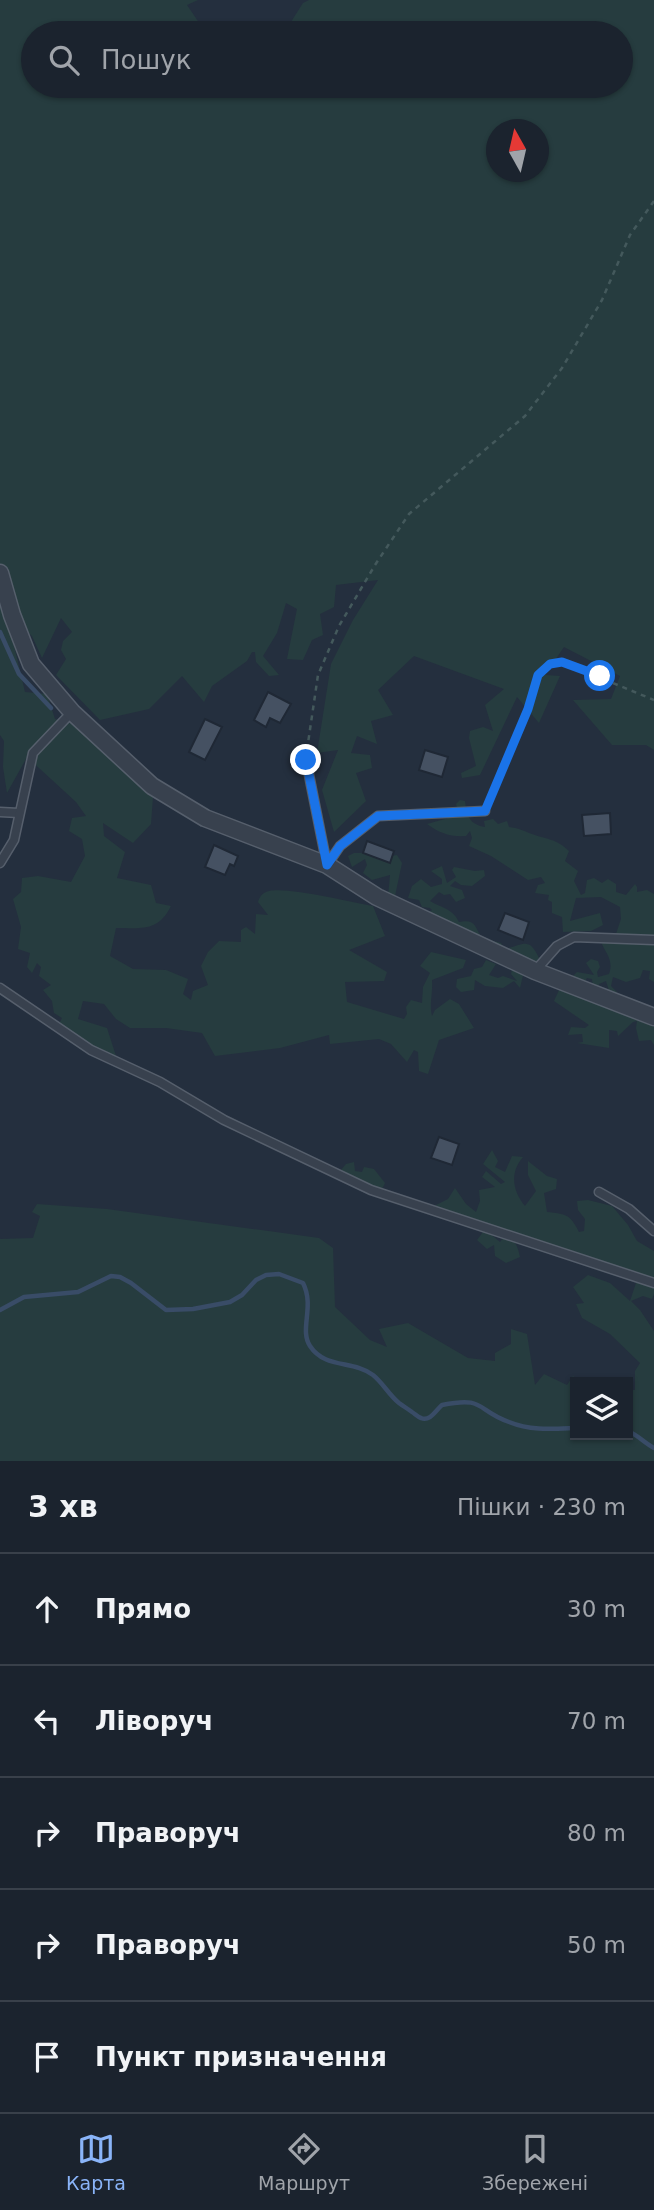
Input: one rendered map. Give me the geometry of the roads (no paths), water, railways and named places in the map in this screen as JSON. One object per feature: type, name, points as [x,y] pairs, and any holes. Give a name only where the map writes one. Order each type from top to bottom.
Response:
[{"type":"street","points":[[0,573],[12,615],[31,664],[72,712],[152,786],[205,818],[327,865],[377,897],[535,971],[654,1017]]},
{"type":"lane","points":[[0,863],[14,840],[33,752],[72,712]]},
{"type":"lane","points":[[306,760],[327,865]]},
{"type":"lane","points":[[327,865],[340,846],[378,816],[485,811]]},
{"type":"lane","points":[[0,812],[19,813]]},
{"type":"lane","points":[[535,971],[556,946],[574,937],[654,940]]},
{"type":"lane","points":[[0,988],[91,1050],[160,1082],[225,1120],[371,1190],[654,1283]]},
{"type":"lane","points":[[599,1192],[623,1205],[654,1231]]},
{"type":"waterway","points":[[0,632],[19,674],[51,708]]},
{"type":"waterway","points":[[0,1310],[24,1297],[78,1292],[111,1276],[131,1283],[166,1310],[193,1309],[230,1302],[242,1295],[256,1280],[266,1275],[279,1274],[303,1283],[308,1301],[307,1339],[316,1353],[331,1361],[365,1370],[373,1375],[395,1400],[420,1418],[430,1417],[442,1405],[466,1402],[474,1403],[517,1425],[542,1429],[570,1428]]},
{"type":"waterway","points":[[633,1434],[654,1448]]}]
